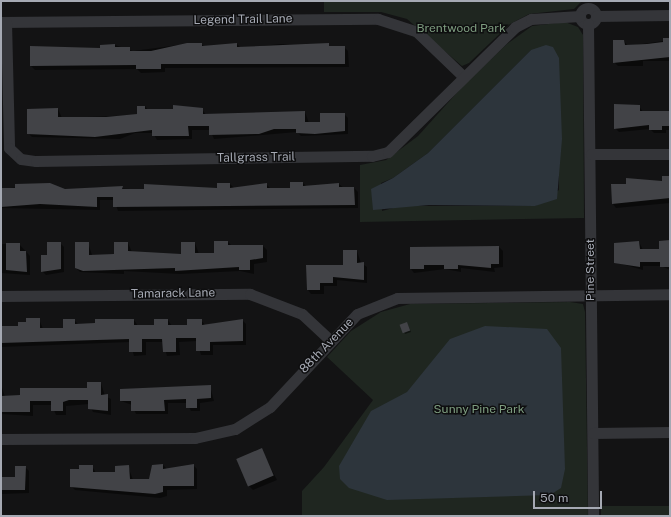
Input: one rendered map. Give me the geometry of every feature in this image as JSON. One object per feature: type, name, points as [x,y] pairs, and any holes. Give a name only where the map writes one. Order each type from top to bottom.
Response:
[{"type":"street","name":"Tallgrass Trail","points":[[4,22],[7,137],[14,155],[28,161],[372,156],[388,152],[515,27],[531,20],[588,13],[670,15]]},
{"type":"street","name":"Pine Street","points":[[588,13],[591,154],[593,516]]},
{"type":"street","name":"Legend Trail Lane","points":[[4,22],[378,19],[416,31],[464,77]]},
{"type":"street","points":[[591,154],[670,154]]},
{"type":"street","name":"Tamarack Lane","points":[[1,296],[250,294],[302,314],[330,341]]},
{"type":"street","name":"88th Avenue","points":[[1,439],[195,438],[221,434],[244,424],[270,408],[330,341],[357,314],[397,298],[670,294]]},
{"type":"street","points":[[592,433],[670,432]]},
{"type":"green space","name":"Brentwood Park","points":[[324,1],[582,1],[574,9],[529,14],[510,24],[469,63],[462,66],[407,19],[381,12],[324,12]]},
{"type":"green space","points":[[565,22],[578,27],[583,35],[584,218],[360,222],[360,165],[386,160],[418,136],[463,86],[507,44],[532,26]],"holes":[[[531,50],[559,110],[559,190],[535,206],[400,206],[382,211],[381,183],[393,178],[428,153]]]},
{"type":"green space","name":"Sunny Pine Park","points":[[570,302],[583,304],[585,312],[588,516],[302,516],[302,491],[324,467],[373,400],[327,357],[351,331],[381,312],[410,304]]},
{"type":"green space","points":[[601,506],[670,506],[670,516],[601,516]]},
{"type":"shaded area","points":[[546,45],[553,47],[559,58],[562,139],[557,199],[535,206],[429,205],[373,210],[371,189],[393,178],[428,153],[531,50]]},
{"type":"shaded area","points":[[485,326],[547,329],[561,348],[565,469],[561,488],[550,495],[387,500],[349,488],[340,479],[339,466],[371,411],[407,392],[450,339]]},
{"type":"building","points":[[663,38],[670,38],[670,57],[613,63],[613,40],[624,40],[625,45],[663,42]]},
{"type":"building","points":[[187,43],[202,43],[202,46],[237,43],[237,47],[329,43],[329,46],[345,46],[345,64],[161,64],[161,69],[136,69],[136,65],[30,66],[30,46],[100,48],[100,45],[115,44],[115,47],[130,47],[130,51],[151,51]]},
{"type":"building","points":[[614,104],[640,105],[640,111],[670,111],[670,126],[662,126],[662,130],[649,130],[649,125],[614,129]]},
{"type":"building","points":[[173,105],[203,108],[203,114],[305,111],[305,122],[320,122],[320,113],[345,113],[345,131],[315,134],[296,133],[296,129],[274,129],[259,134],[209,135],[209,126],[188,126],[189,136],[152,136],[152,130],[95,137],[27,134],[27,109],[58,108],[58,117],[106,117],[137,114],[137,106],[145,106],[145,109],[173,109]]},
{"type":"building","points":[[662,176],[670,176],[670,198],[612,204],[611,184],[626,184],[626,178],[662,181]]},
{"type":"building","points":[[290,182],[303,182],[303,186],[339,183],[339,187],[354,187],[355,205],[113,207],[113,197],[97,197],[97,207],[40,204],[1,207],[1,188],[15,188],[15,184],[50,183],[65,189],[123,186],[122,189],[144,189],[144,184],[217,188],[217,183],[230,183],[230,188],[267,183],[267,188],[290,188]]},
{"type":"building","points":[[670,240],[670,267],[660,267],[660,262],[640,262],[640,267],[614,263],[614,243],[639,241],[640,249],[659,249],[659,241]]},
{"type":"building","points":[[214,241],[228,241],[228,245],[263,245],[263,258],[250,260],[250,270],[239,270],[239,267],[175,271],[175,268],[83,271],[75,268],[75,242],[89,242],[89,255],[114,254],[114,242],[128,242],[128,251],[181,254],[181,242],[195,242],[195,253],[214,253]]},
{"type":"building","points":[[47,242],[61,242],[61,269],[41,272],[41,255],[47,255]]},
{"type":"building","points":[[6,243],[20,243],[20,251],[26,251],[27,272],[6,270]]},
{"type":"building","points":[[499,246],[499,264],[491,264],[491,268],[458,265],[458,269],[444,269],[444,265],[424,265],[424,269],[410,269],[410,247]]},
{"type":"building","points":[[343,250],[357,250],[357,263],[364,262],[364,280],[333,277],[333,283],[320,283],[320,290],[307,290],[306,265],[343,265]]},
{"type":"building","points":[[26,318],[40,318],[40,328],[63,328],[63,319],[75,319],[75,324],[95,323],[95,319],[134,319],[134,325],[154,325],[154,319],[168,319],[168,325],[187,325],[187,319],[202,319],[202,325],[243,319],[243,341],[210,342],[210,351],[196,351],[196,338],[176,338],[176,352],[163,352],[162,339],[142,339],[142,352],[129,352],[129,339],[1,343],[2,326],[18,326],[18,322],[26,322]]},
{"type":"building","points":[[407,322],[410,330],[403,333],[400,325]]},
{"type":"building","points":[[87,382],[101,382],[101,395],[108,394],[108,411],[88,409],[88,400],[69,400],[63,402],[63,411],[51,411],[51,401],[30,401],[30,412],[1,412],[1,396],[20,395],[20,388],[87,388]]},
{"type":"building","points":[[211,385],[211,398],[197,399],[197,408],[186,408],[186,399],[164,400],[165,411],[131,411],[131,401],[120,401],[120,389]]},
{"type":"building","points":[[262,448],[274,476],[248,487],[236,459]]},
{"type":"building","points":[[163,464],[163,469],[194,464],[194,486],[163,486],[163,492],[155,494],[70,487],[70,469],[79,469],[79,465],[93,465],[93,472],[115,472],[115,466],[129,465],[130,479],[149,479],[152,465]]},
{"type":"building","points":[[15,466],[26,466],[25,490],[2,490],[2,477],[15,477]]}]
